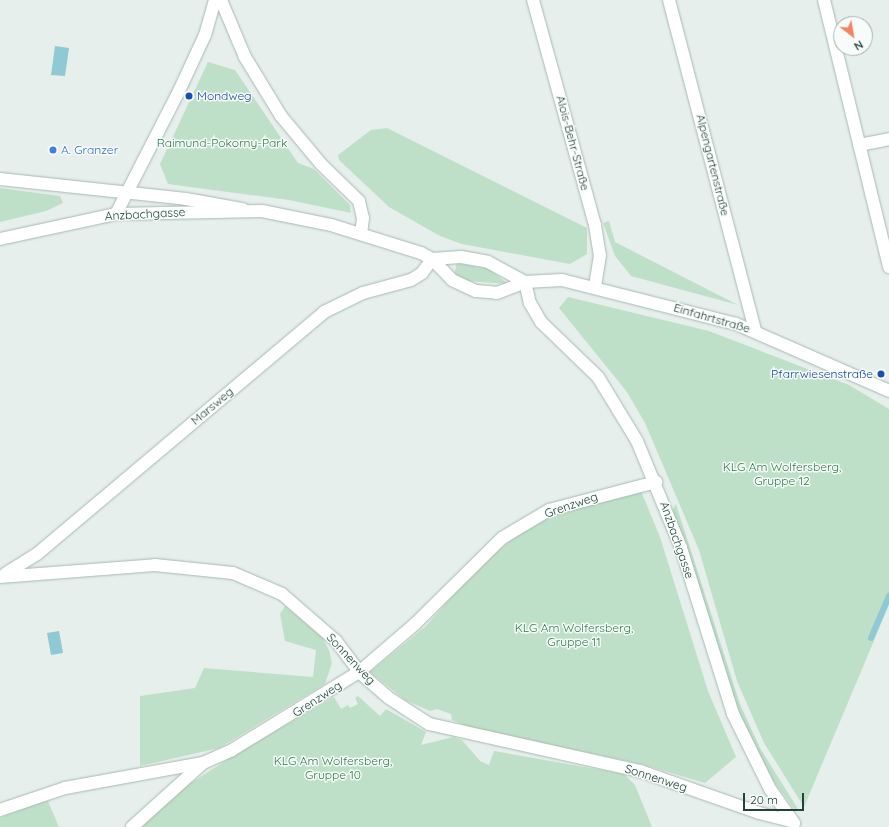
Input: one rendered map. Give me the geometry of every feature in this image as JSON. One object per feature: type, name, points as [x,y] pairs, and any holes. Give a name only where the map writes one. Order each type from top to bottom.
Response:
[{"type":"street","points":[[116,214],[179,92],[207,30],[215,0]]},
{"type":"street","points":[[221,0],[245,57],[281,116],[321,164],[358,201],[363,218],[361,234]]},
{"type":"street","name":"Alois-Behr-Straße","points":[[533,0],[595,225],[600,255],[595,287]]},
{"type":"street","name":"Alpengartenstraße","points":[[669,0],[755,330]]},
{"type":"street","points":[[824,0],[889,267]]},
{"type":"street","points":[[859,145],[889,139]]},
{"type":"street","points":[[0,179],[128,192]]},
{"type":"street","name":"Anzbachgasse","points":[[128,192],[292,216],[361,234],[432,259],[462,257],[488,262],[526,282]]},
{"type":"street","name":"Anzbachgasse","points":[[0,240],[116,214],[244,209]]},
{"type":"street","name":"Anzbachgasse","points":[[432,259],[452,280],[476,291],[497,293],[526,282]]},
{"type":"street","name":"Marsweg","points":[[1,576],[37,554],[324,312],[363,293],[411,280],[422,273],[432,259]]},
{"type":"street","name":"Einfahrtstraße","points":[[526,282],[562,280],[595,287],[755,330],[889,391]]},
{"type":"street","name":"Anzbachgasse","points":[[526,282],[530,303],[541,322],[591,369],[614,400],[656,482],[681,548],[730,708],[770,789],[795,824]]},
{"type":"street","name":"Grenzweg","points":[[0,810],[65,788],[204,763],[279,723],[359,672],[415,624],[502,538],[549,510],[656,482]]},
{"type":"street","name":"Sonnenweg","points":[[1,576],[155,565],[233,573],[282,594],[336,641],[359,672],[388,698],[429,724],[640,771],[759,813],[795,824]]},
{"type":"street","points":[[132,827],[204,763]]},
{"type":"green space","name":"Raimund-Pokorny-Park","points":[[208,62],[235,70],[298,163],[314,169],[350,205],[351,213],[289,200],[168,184],[160,164]]},
{"type":"green space","points":[[387,128],[587,228],[587,254],[570,264],[462,244],[440,236],[389,207],[339,160],[338,155],[371,130]]},
{"type":"green space","points":[[0,188],[60,196],[63,203],[46,211],[0,222]]},
{"type":"green space","points":[[609,221],[615,242],[738,305],[631,276],[615,256],[603,223]]},
{"type":"green space","points":[[457,263],[489,269],[508,284],[467,281],[454,275]]},
{"type":"green space","name":"KLG Am Wolfersberg, Gruppe 12","points":[[568,297],[709,331],[849,385],[889,409],[889,605],[804,807],[764,743],[737,681],[699,550],[645,423],[627,392],[559,308]]},
{"type":"green space","name":"KLG Am Wolfersberg, Gruppe 11","points":[[641,491],[660,537],[708,691],[736,757],[705,783],[641,764],[469,727],[452,720],[451,714],[437,709],[430,711],[405,700],[370,672],[426,626],[478,567],[529,526],[596,500]]},
{"type":"green space","points":[[676,504],[740,704],[760,748],[798,809],[795,810],[768,774],[734,704],[672,511]]},
{"type":"green space","points":[[285,606],[322,637],[329,650],[332,663],[325,684],[219,748],[140,766],[140,696],[195,688],[204,668],[313,677],[316,650],[285,641],[280,614]]},
{"type":"green space","name":"KLG Am Wolfersberg, Gruppe 10","points":[[358,696],[380,716],[386,709],[426,732],[421,745],[453,737],[462,740],[480,761],[489,765],[494,751],[624,774],[635,785],[652,827],[141,827],[183,788],[233,756],[334,697],[341,709],[348,705],[350,708],[358,704],[355,698]]},
{"type":"green space","points":[[47,799],[59,827],[0,827],[0,818]]},
{"type":"water","points":[[55,46],[69,48],[65,76],[51,75]]},
{"type":"water","points":[[59,631],[63,653],[51,655],[47,633]]},
{"type":"waterway","points":[[871,638],[889,596]]},
{"type":"place","name":"Mondweg","points":[[189,96]]},
{"type":"place","name":"A. Granzer","points":[[53,150]]},
{"type":"place","name":"Pfarrwiesenstraße","points":[[881,374]]}]
